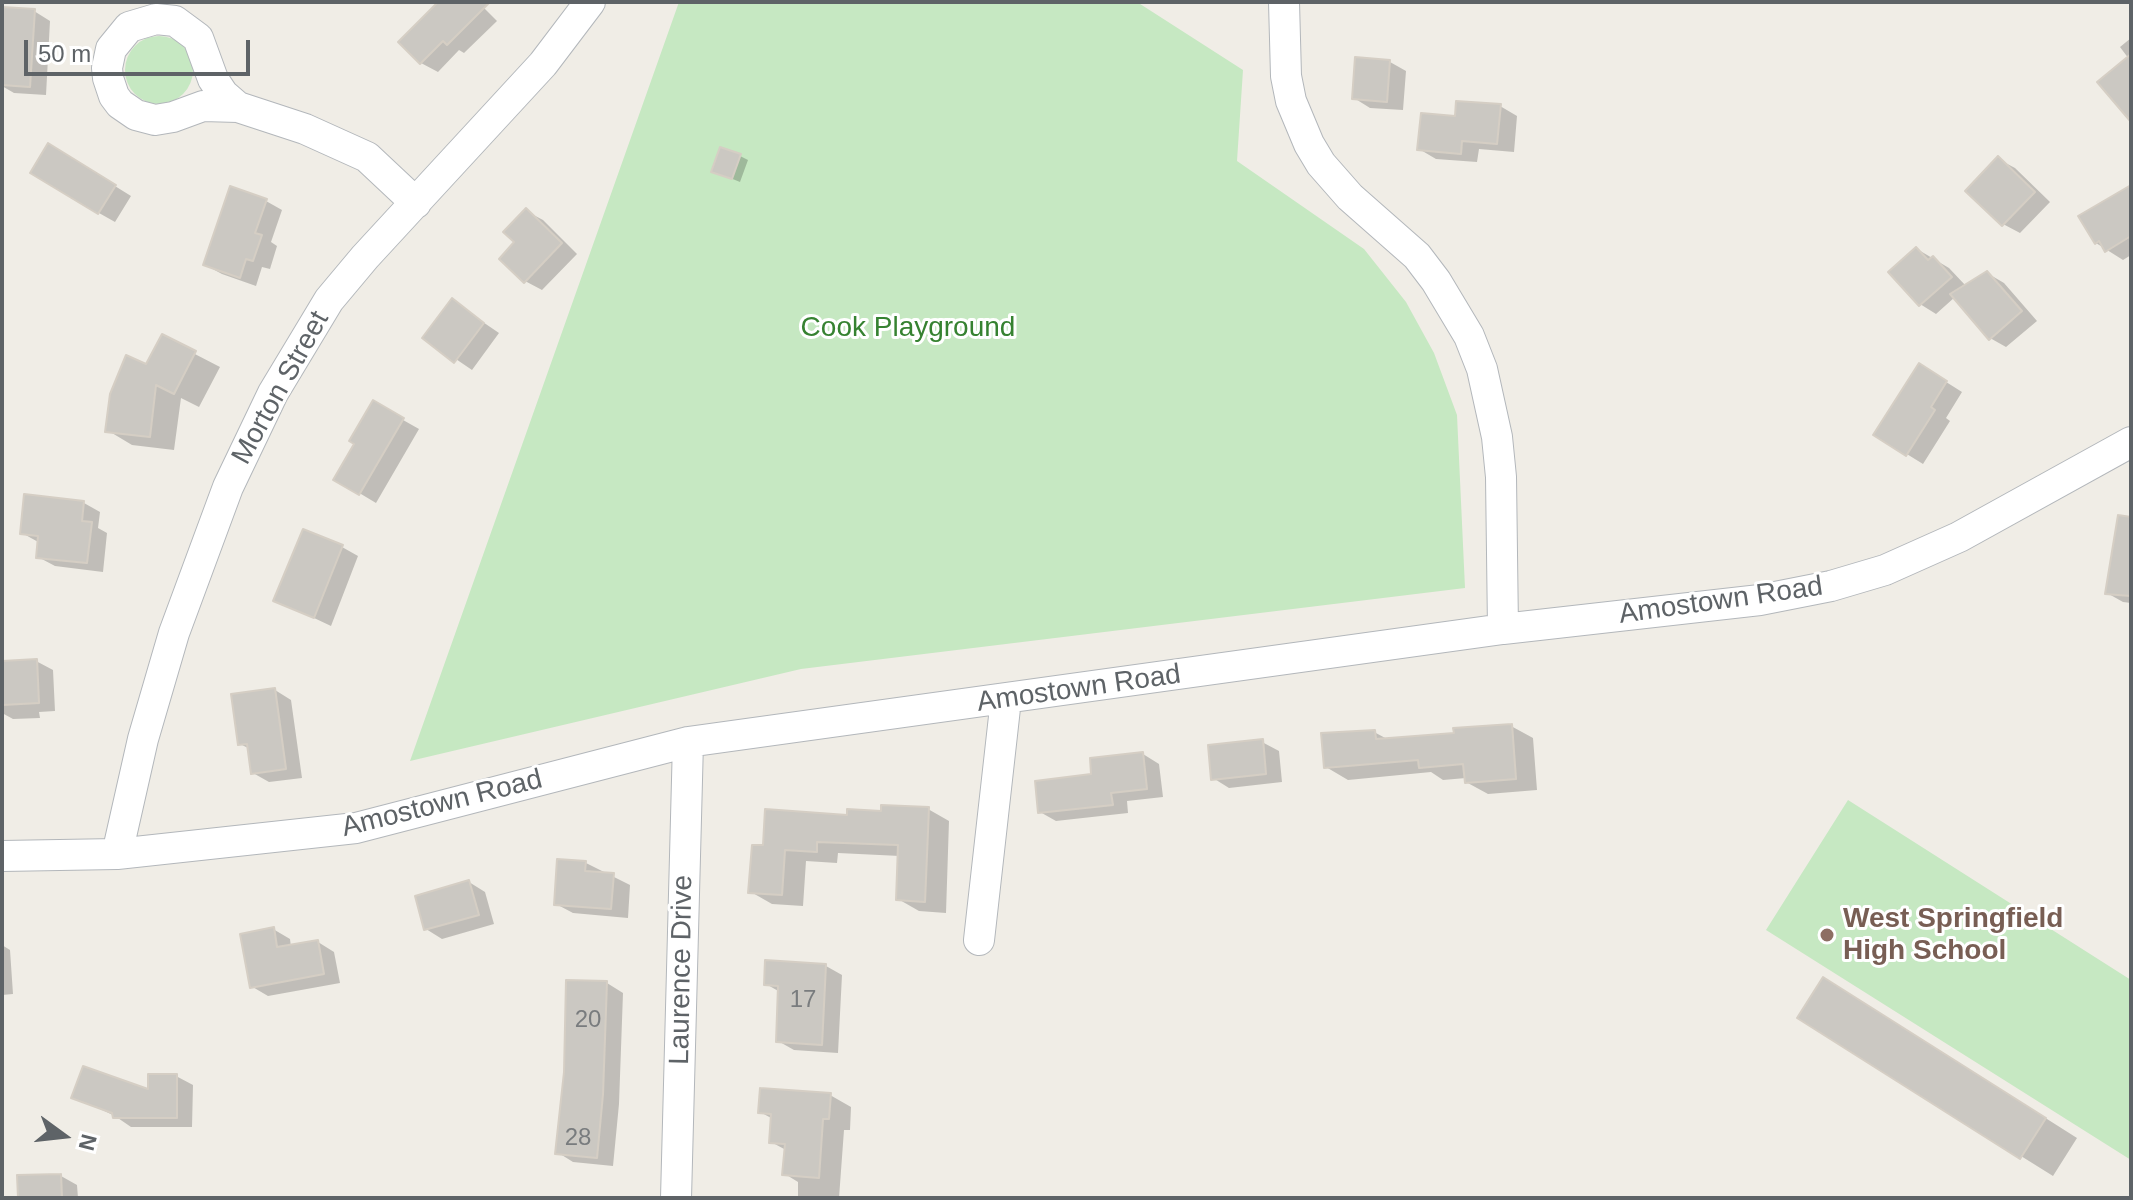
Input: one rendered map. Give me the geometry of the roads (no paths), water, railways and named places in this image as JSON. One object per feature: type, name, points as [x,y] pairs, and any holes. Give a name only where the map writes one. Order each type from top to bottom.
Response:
[{"type":"street","name":"Morton Street","points":[[117,854],[143,739],[170,645],[208,535],[249,439],[285,372],[329,300],[543,64],[590,2]]},
{"type":"street","points":[[1284,2],[1286,76],[1291,101],[1309,144],[1321,164],[1350,197],[1385,225],[1430,273],[1454,308],[1482,369],[1497,437],[1501,477],[1503,629]]},
{"type":"street","points":[[238,107],[305,129],[367,157],[416,203]]},
{"type":"street","name":"Amostown Road","points":[[2,856],[117,854],[356,828],[688,742],[1503,629],[1760,600],[1831,586],[1885,570],[1959,537],[2131,442]]},
{"type":"street","points":[[979,940],[1006,699]]},
{"type":"street","name":"Laurence Drive","points":[[676,1198],[688,742]]},
{"type":"place","name":"West Springfield High School","points":[[1827,935]]},
{"type":"park label","name":"Cook Playground","points":[[908,328]]}]
